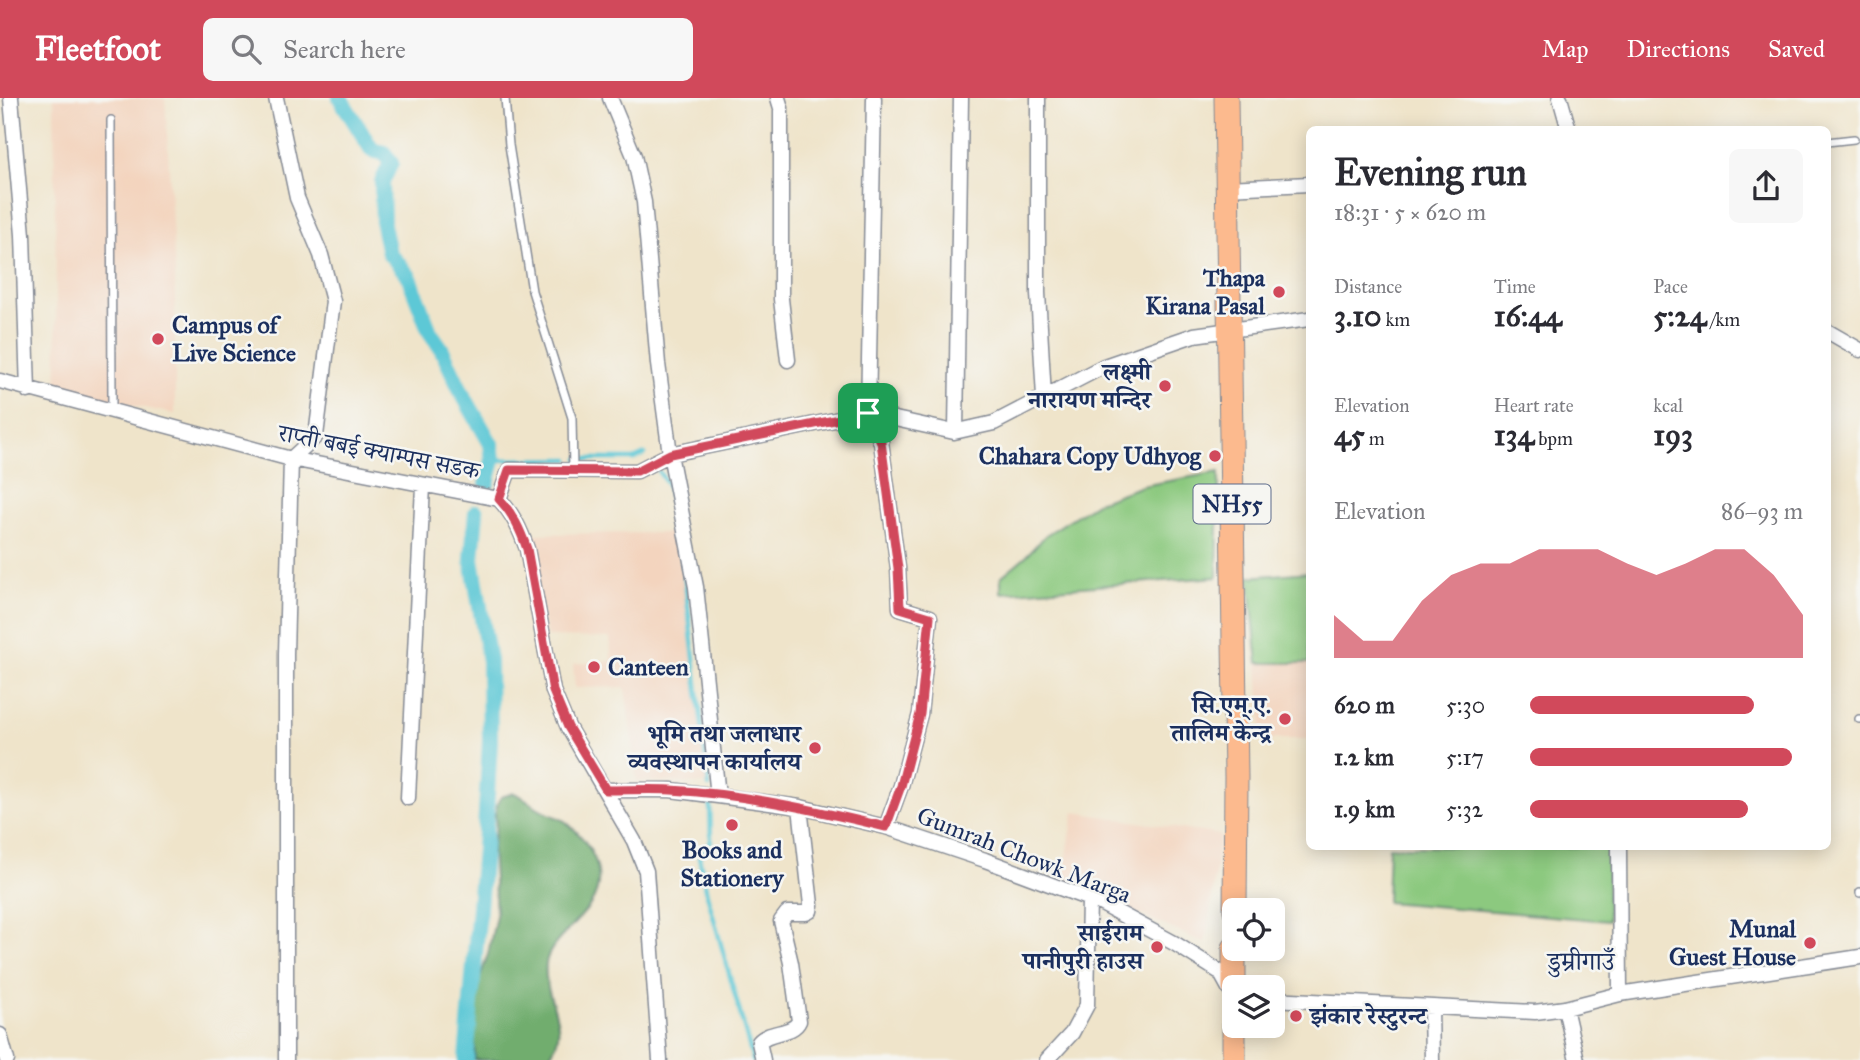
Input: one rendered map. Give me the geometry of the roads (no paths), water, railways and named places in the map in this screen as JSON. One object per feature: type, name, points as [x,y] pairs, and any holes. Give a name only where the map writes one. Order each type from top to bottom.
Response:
[{"type":"main road","name":"NH55","points":[[1226,98],[1236,777],[1235,898]]},
{"type":"main road","points":[[1234,1038],[1234,1060]]},
{"type":"street","points":[[11,98],[23,235],[29,391]]},
{"type":"street","points":[[276,98],[297,198],[321,255],[333,301],[316,436],[291,459],[286,654],[286,1060]]},
{"type":"street","points":[[610,98],[634,156],[644,202],[658,364],[670,454],[696,587],[718,796]]},
{"type":"street","points":[[778,98],[781,108],[781,299],[788,359]]},
{"type":"street","points":[[874,98],[868,413],[881,442],[898,568],[900,608],[930,617],[920,714],[901,786],[886,827]]},
{"type":"street","points":[[956,431],[961,98]]},
{"type":"street","points":[[1038,98],[1038,293],[1044,397]]},
{"type":"street","points":[[1560,98],[1568,126]]},
{"type":"street","points":[[1226,188],[1306,184]]},
{"type":"street","points":[[499,499],[509,470],[637,471],[670,454],[868,413],[954,432],[994,422],[1104,366],[1194,335],[1306,319]]},
{"type":"street","points":[[1831,333],[1860,350]]},
{"type":"street","name":"राप्ती बबई क्याम्पस सडक","points":[[0,381],[29,391],[112,410],[291,459],[499,499],[511,512],[527,549],[553,691],[568,727],[634,841],[646,871],[660,1060]]},
{"type":"street","points":[[408,798],[423,486]]},
{"type":"street","name":"Gumrah Chowk Marga","points":[[606,790],[671,790],[718,796],[800,807],[886,827],[1089,899],[1174,943],[1222,975]]},
{"type":"street","points":[[763,1060],[759,1042],[763,1037],[794,1028],[799,1021],[791,963],[781,921],[787,913],[806,914],[810,911],[800,807]]},
{"type":"street","points":[[1619,850],[1620,993]]},
{"type":"street","points":[[1047,1060],[1072,1033],[1087,1005],[1089,899]]},
{"type":"street","points":[[1285,1000],[1535,1012],[1565,1009],[1620,993],[1860,957]]},
{"type":"street","points":[[1431,1008],[1432,1060]]},
{"type":"street","points":[[1565,1009],[1577,1060]]},
{"type":"street","points":[[0,1035],[7,1060]]},
{"type":"lane","points":[[505,98],[509,145],[532,291],[572,418],[573,470]]},
{"type":"lane","points":[[111,120],[112,410]]},
{"type":"lane","points":[[1831,142],[1854,139]]},
{"type":"waterway","points":[[340,98],[372,150],[384,153],[391,163],[382,182],[383,225],[389,253],[408,275],[430,332],[491,444],[493,460],[487,483]]},
{"type":"waterway","points":[[579,459],[634,459],[645,454]]},
{"type":"waterway","points":[[493,460],[569,459]]},
{"type":"waterway","points":[[659,472],[667,484],[674,508]]},
{"type":"waterway","points":[[466,1060],[484,849],[490,741],[489,661],[472,559],[476,512]]},
{"type":"waterway","points":[[681,547],[709,786]]},
{"type":"waterway","points":[[710,802],[711,841],[699,857],[753,1060]]},
{"type":"place","name":"Thapa Kirana Pasal","points":[[1279,292]]},
{"type":"place","name":"Campus of Live Science","points":[[158,339]]},
{"type":"place","name":"लक्ष्मी नारायण मन्दिर","points":[[1165,386]]},
{"type":"place","name":"Chahara Copy Udhyog","points":[[1215,456]]},
{"type":"place","name":"Canteen","points":[[594,667]]},
{"type":"place","name":"सि.एम्.ए. तालिम केन्द्र","points":[[1285,719]]},
{"type":"place","name":"भूमि तथा जलाधार व्यवस्थापन कार्यालय","points":[[815,748]]},
{"type":"place","name":"Books and Stationery","points":[[732,825]]},
{"type":"place","name":"Munal Guest House","points":[[1810,943]]},
{"type":"place","name":"साईराम पानीपुरी हाउस","points":[[1157,947]]},
{"type":"place","name":"झंकार रेस्टुरन्ट","points":[[1296,1016]]},
{"type":"district","name":"डुम्रीगाउँ","points":[[1581,961]]}]
